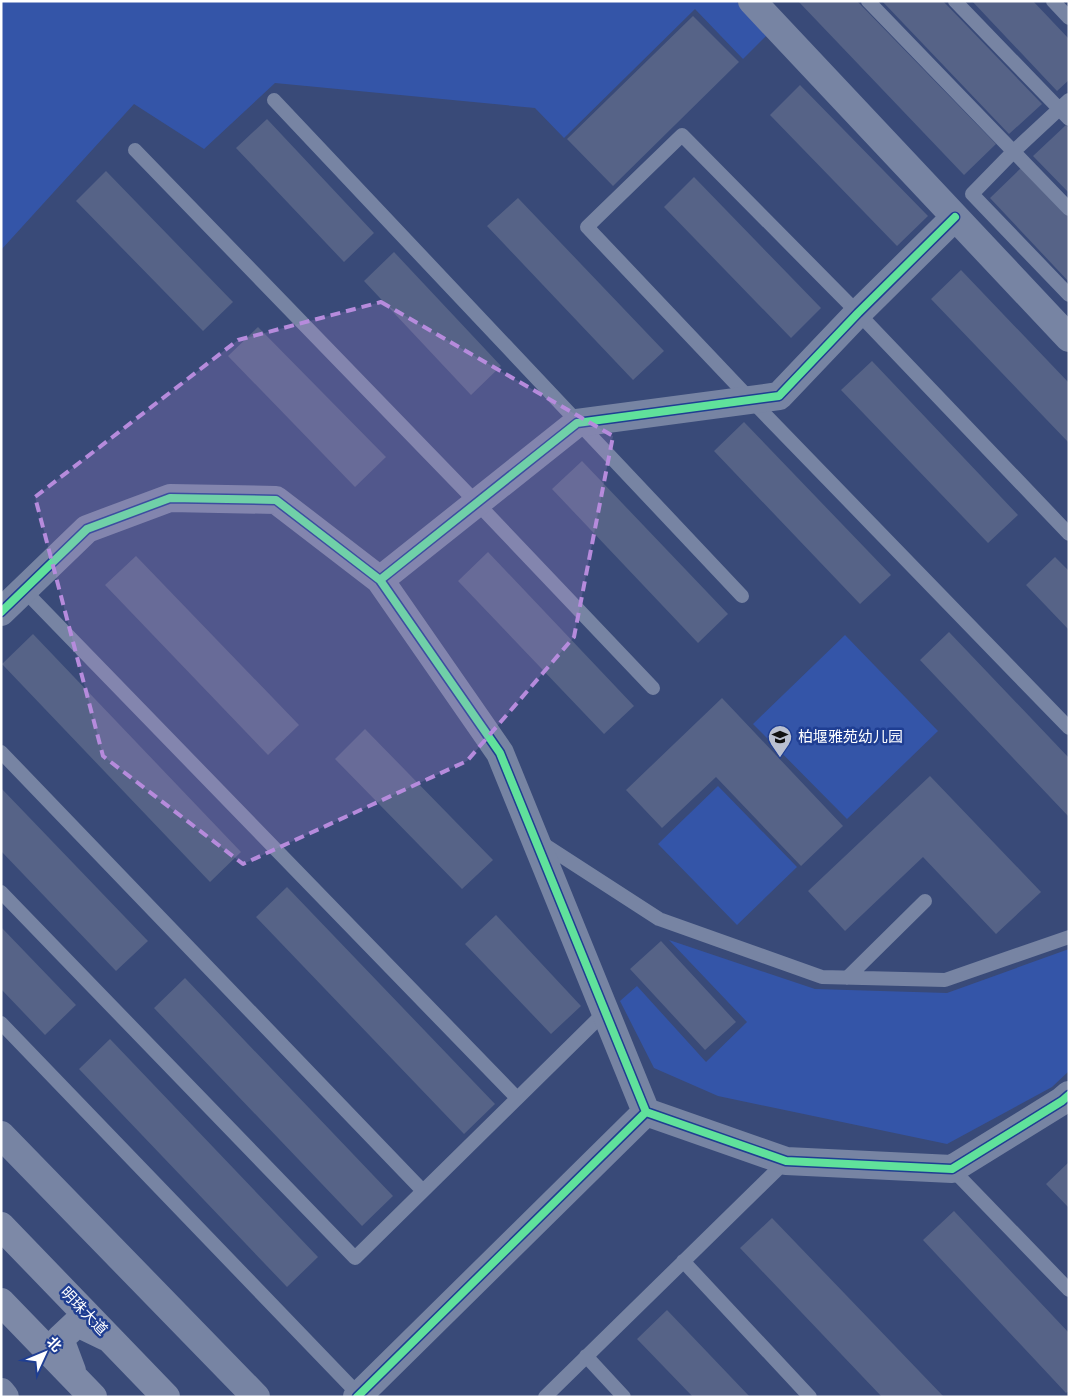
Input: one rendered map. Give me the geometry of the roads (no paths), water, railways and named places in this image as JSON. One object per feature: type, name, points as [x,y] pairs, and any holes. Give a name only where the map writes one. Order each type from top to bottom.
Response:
[{"type":"main road","name":"明珠大道","points":[[1,1226],[166,1397]]},
{"type":"main road","points":[[1,1302],[93,1397]]},
{"type":"main road","points":[[74,1377],[60,1339],[77,1323],[112,1340]]},
{"type":"street","points":[[752,1],[964,205],[1069,338]]},
{"type":"street","points":[[380,580],[577,423],[779,396],[964,205]]},
{"type":"street","points":[[1,612],[87,529],[170,498],[276,500],[380,580],[500,753],[646,1112],[786,1161],[952,1170],[1067,1102]]},
{"type":"street","points":[[359,1396],[646,1112]]},
{"type":"street","points":[[1,1135],[256,1397]]},
{"type":"street","points":[[1,1392],[6,1397]]},
{"type":"lane","points":[[868,1],[1069,208]]},
{"type":"lane","points":[[955,1],[1064,104],[1069,119]]},
{"type":"lane","points":[[1053,1],[1069,18]]},
{"type":"lane","points":[[274,100],[742,596]]},
{"type":"lane","points":[[1064,104],[1014,151],[964,205],[1069,295]]},
{"type":"lane","points":[[1069,534],[858,313],[682,135],[587,228],[1069,728]]},
{"type":"lane","points":[[134,150],[477,503],[653,688]]},
{"type":"lane","points":[[24,590],[517,1098]]},
{"type":"lane","points":[[1,752],[424,1191]]},
{"type":"lane","points":[[535,839],[659,919],[822,977],[945,980],[1069,937]]},
{"type":"lane","points":[[1,892],[355,1258],[605,1012]]},
{"type":"lane","points":[[847,978],[925,901]]},
{"type":"lane","points":[[1,1023],[359,1396]]},
{"type":"lane","points":[[545,1397],[786,1161]]},
{"type":"lane","points":[[952,1170],[1069,1290]]},
{"type":"lane","points":[[683,1262],[810,1397]]},
{"type":"lane","points":[[586,1356],[624,1397]]},
{"type":"place","name":"柏堰雅苑幼儿园","points":[[780,758]]}]
